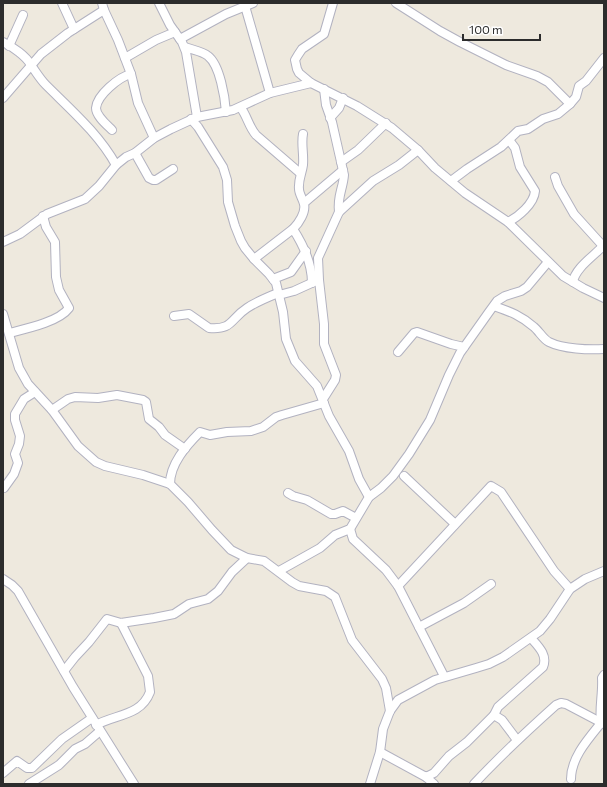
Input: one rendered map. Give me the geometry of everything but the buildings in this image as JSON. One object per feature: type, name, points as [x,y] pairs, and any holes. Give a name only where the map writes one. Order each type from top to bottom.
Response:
[{"type":"street","points":[[62,3],[74,29]]},
{"type":"street","points":[[159,3],[185,48],[194,118],[223,167],[227,180],[228,202],[235,226],[245,248],[273,279],[279,294],[287,343],[295,361],[313,381],[349,451],[369,497]]},
{"type":"street","points":[[333,3],[324,34],[302,49],[295,60],[299,72],[311,84],[342,98],[386,123],[404,137],[435,168],[465,193],[508,222],[563,276],[604,298]]},
{"type":"street","points":[[396,3],[460,42],[548,82],[570,104]]},
{"type":"street","points":[[125,58],[156,40],[178,36],[249,5],[270,93]]},
{"type":"street","points":[[3,98],[46,50],[103,7],[131,74],[138,103],[154,138]]},
{"type":"street","points":[[23,15],[6,44],[18,52],[31,65],[42,80],[99,139],[116,166]]},
{"type":"street","points":[[185,48],[205,54],[211,58],[225,96],[226,112]]},
{"type":"street","points":[[451,181],[501,147],[518,131],[528,129],[543,119],[558,114],[570,104],[576,96],[579,86],[586,81],[604,58]]},
{"type":"street","points":[[290,88],[295,86],[299,72]]},
{"type":"street","points":[[112,130],[102,120],[97,112],[96,106],[114,84],[123,76],[131,74]]},
{"type":"street","points":[[3,242],[20,234],[43,216],[85,199],[126,157],[135,153],[154,138],[194,118],[241,108],[270,93],[311,84]]},
{"type":"street","points":[[324,89],[326,104],[342,166],[344,181],[338,199],[339,212]]},
{"type":"street","points":[[330,118],[339,108],[342,98]]},
{"type":"street","points":[[241,108],[252,131],[300,173]]},
{"type":"street","points":[[304,203],[386,123]]},
{"type":"street","points":[[254,259],[294,229],[303,214],[304,203],[299,188],[300,173],[303,163],[303,134]]},
{"type":"street","points":[[508,222],[518,216],[532,199],[535,191],[520,167],[515,148],[509,140]]},
{"type":"street","points":[[315,281],[318,258],[339,212],[373,182],[399,165],[418,150]]},
{"type":"street","points":[[135,153],[149,178],[153,180],[156,180],[173,169]]},
{"type":"street","points":[[555,177],[560,190],[574,214],[604,245],[581,268],[574,278],[574,282]]},
{"type":"street","points":[[8,333],[48,322],[64,313],[69,308],[59,290],[56,277],[54,242],[46,227],[43,216]]},
{"type":"street","points":[[170,484],[174,465],[185,449],[200,432],[210,435],[227,432],[250,431],[263,427],[276,417],[323,401],[335,380],[336,375],[324,344],[324,324],[315,281],[306,251],[294,229]]},
{"type":"street","points":[[273,279],[291,272],[306,251]]},
{"type":"street","points":[[444,676],[398,586],[386,570],[355,542],[351,536],[350,530],[369,497],[393,476],[409,454],[430,420],[460,353],[497,301],[508,294],[521,291],[548,262]]},
{"type":"street","points":[[174,316],[189,314],[209,328],[224,327],[231,324],[246,308],[279,294],[294,291],[315,281]]},
{"type":"street","points":[[494,306],[521,316],[547,341],[552,343],[570,347],[604,349]]},
{"type":"street","points":[[3,314],[19,368],[28,384],[52,410],[78,446],[96,462],[105,466],[143,475],[170,484],[231,550],[247,558],[264,561],[299,586],[326,591],[335,597],[352,640],[382,679],[386,688],[390,711]]},
{"type":"street","points":[[398,352],[414,333],[417,332],[464,347]]},
{"type":"street","points":[[4,488],[14,474],[18,463],[15,454],[20,436],[15,420],[15,414],[24,399],[35,392]]},
{"type":"street","points":[[52,410],[68,399],[75,397],[98,398],[117,395],[143,400],[146,402],[149,419],[159,427],[165,435],[185,449]]},
{"type":"street","points":[[404,476],[454,523],[454,525]]},
{"type":"street","points":[[398,586],[491,486],[501,492],[554,571],[570,589]]},
{"type":"street","points":[[288,493],[307,500],[331,514],[343,511],[356,518]]},
{"type":"street","points":[[279,571],[320,548],[335,535],[350,530]]},
{"type":"street","points":[[64,671],[105,621],[111,620],[121,623],[174,614],[189,604],[208,599],[218,591],[232,572],[247,558]]},
{"type":"street","points":[[370,784],[380,752],[383,728],[390,711],[398,700],[444,676],[489,664],[503,657],[531,638],[550,619],[570,589],[585,579],[604,571]]},
{"type":"street","points":[[3,579],[18,591],[96,725],[134,784]]},
{"type":"street","points":[[419,627],[464,603],[490,584]]},
{"type":"street","points":[[3,773],[18,761],[27,768],[32,768],[62,739],[134,711],[140,707],[150,692],[148,676],[121,623]]},
{"type":"street","points":[[423,779],[434,773],[494,715],[498,707],[543,667],[545,658],[531,638]]},
{"type":"street","points":[[602,724],[600,716],[603,692],[602,678],[604,676]]},
{"type":"street","points":[[474,784],[517,740],[561,703],[566,704],[602,724]]},
{"type":"street","points":[[494,715],[502,720],[517,740]]},
{"type":"street","points":[[571,779],[571,770],[577,756],[602,724]]},
{"type":"street","points":[[29,784],[59,765],[75,749],[85,744],[96,725]]},
{"type":"street","points":[[380,752],[423,779],[434,784]]}]
